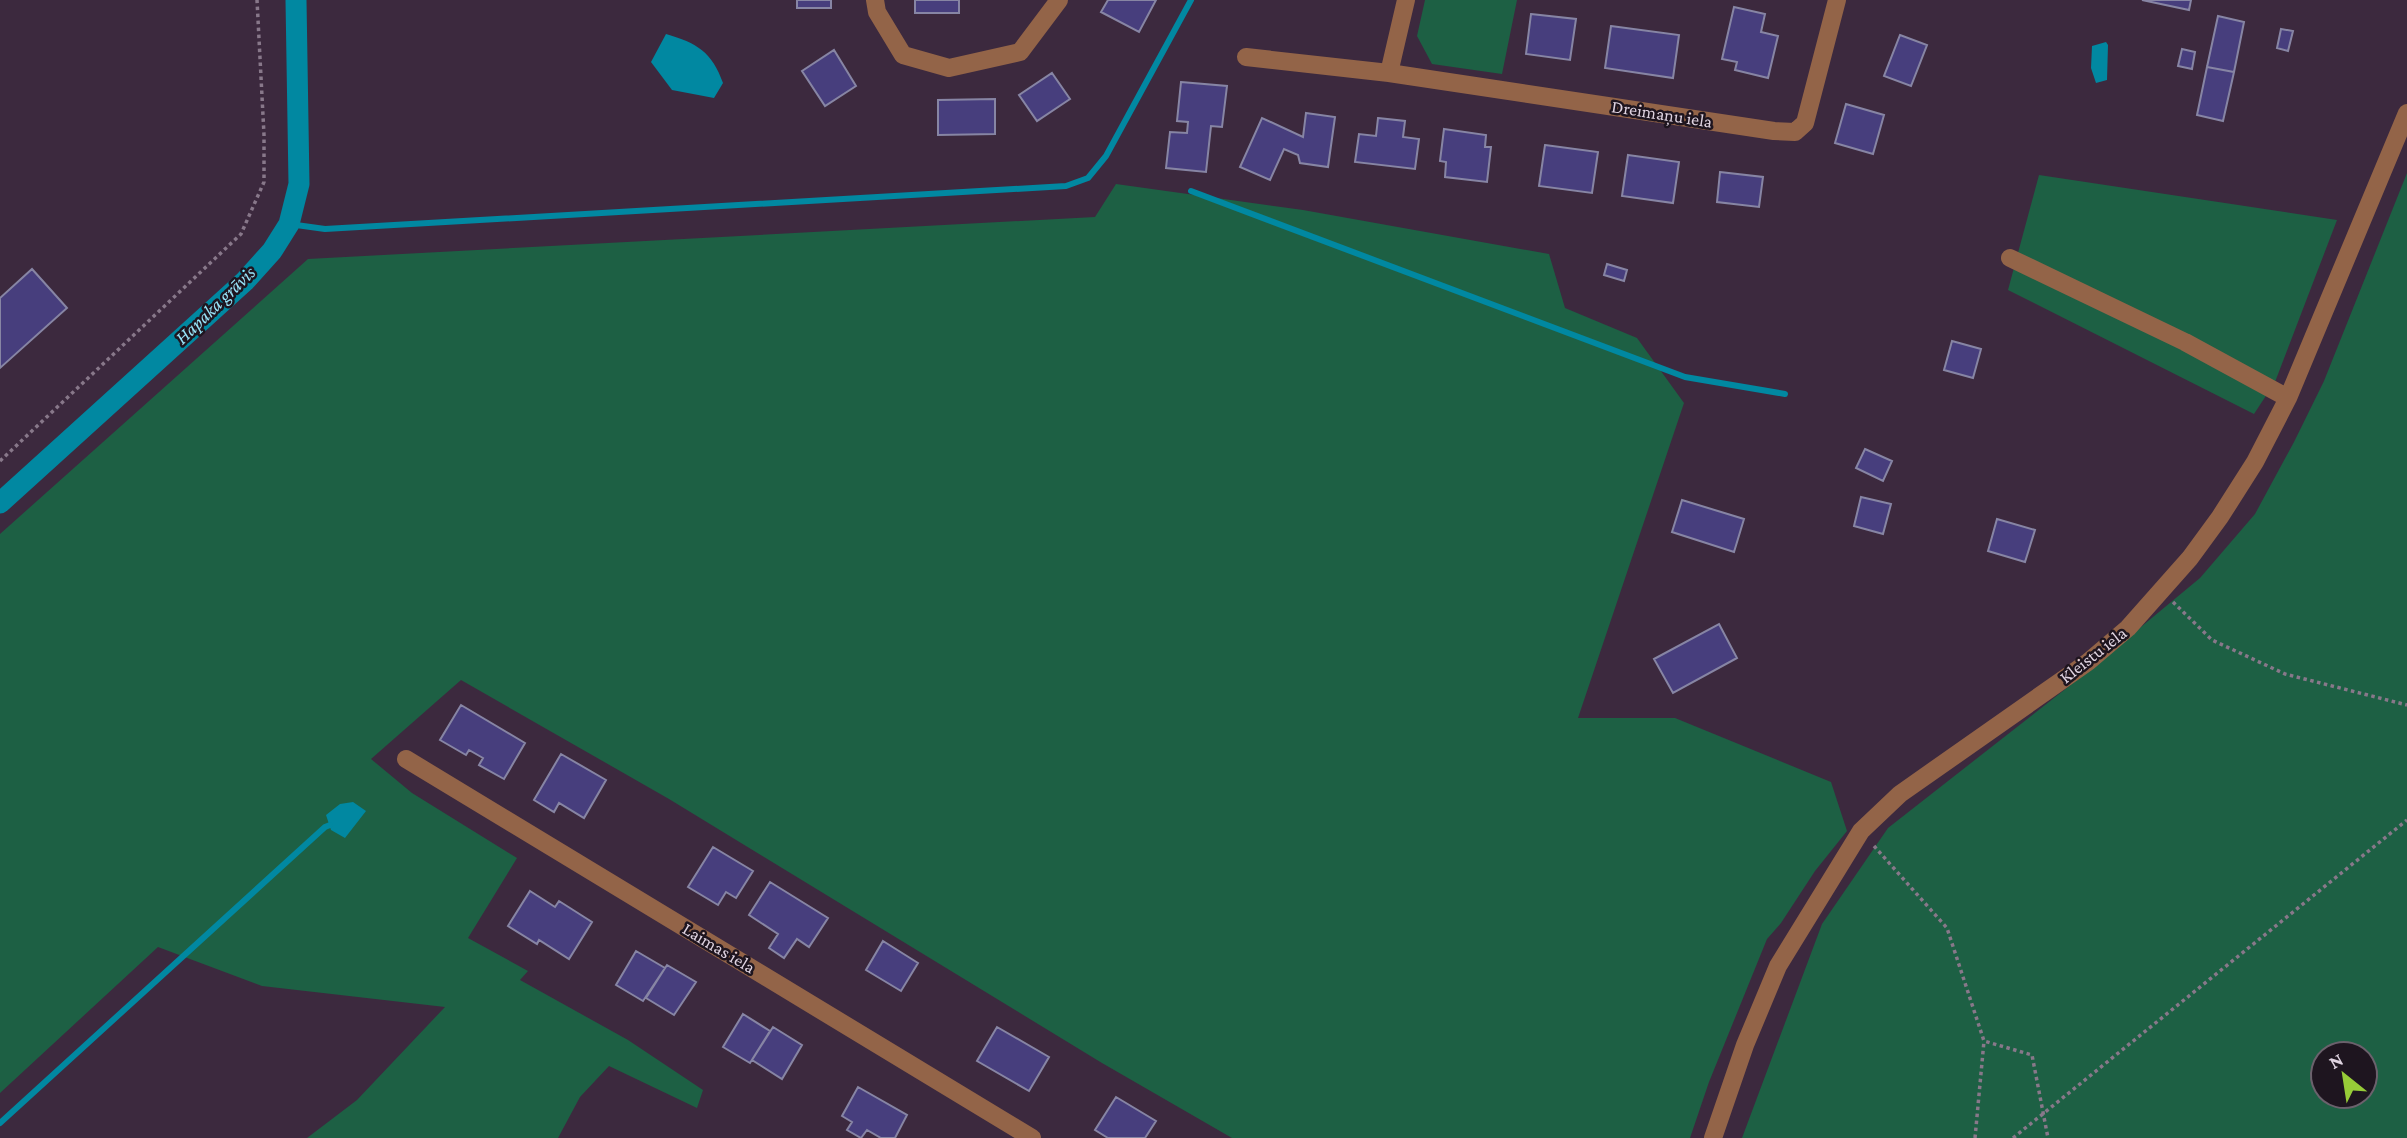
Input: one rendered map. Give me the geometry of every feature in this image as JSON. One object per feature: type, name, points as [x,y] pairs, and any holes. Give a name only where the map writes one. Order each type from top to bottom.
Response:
[{"type":"street","points":[[875,0],[877,12],[903,55],[949,68],[1020,52],[1059,0]]},
{"type":"street","points":[[1390,73],[1406,0]]},
{"type":"street","name":"Dreimaņu iela","points":[[1246,57],[1390,73],[1795,132],[1805,123],[1838,0]]},
{"type":"street","name":"Kleistu iela","points":[[1713,1138],[1745,1045],[1778,966],[1861,831],[1900,794],[2088,662],[2128,628],[2220,517],[2255,461],[2288,398],[2407,113]]},
{"type":"street","points":[[2010,258],[2185,342],[2288,398]]},
{"type":"street","name":"Laimas iela","points":[[406,759],[1032,1138]]},
{"type":"path","points":[[0,461],[241,234],[264,182],[257,0]]},
{"type":"path","points":[[2161,591],[2212,640],[2285,674],[2407,705]]},
{"type":"path","points":[[2013,1138],[2407,820]]},
{"type":"path","points":[[1861,831],[1947,928],[1984,1041],[1975,1138]]},
{"type":"path","points":[[1984,1041],[2032,1055],[2048,1138]]},
{"type":"green space","points":[[1425,0],[1517,0],[1502,74],[1432,64],[1417,36]]},
{"type":"green space","points":[[2407,173],[2407,1138],[1742,1138],[1822,924],[1888,828],[2077,680],[2200,578],[2255,514],[2324,381]]},
{"type":"green space","points":[[2039,175],[2337,220],[2275,382],[2254,414],[2008,290]]},
{"type":"green space","points":[[1116,184],[1303,210],[1549,254],[1565,308],[1637,338],[1684,403],[1578,718],[1675,718],[1831,782],[1847,831],[1767,939],[1709,1082],[1690,1138],[1232,1138],[1102,1063],[669,799],[461,680],[371,759],[412,793],[517,858],[468,938],[528,971],[520,980],[628,1040],[703,1090],[697,1108],[609,1066],[580,1097],[558,1138],[307,1138],[357,1100],[445,1007],[262,986],[158,947],[0,1093],[0,534],[308,259],[1095,217]]},
{"type":"water","points":[[666,34],[695,45],[714,64],[723,83],[714,98],[672,90],[651,62]]},
{"type":"water","points":[[2106,42],[2107,80],[2096,83],[2091,68],[2092,46]]},
{"type":"water","points":[[353,802],[366,811],[345,838],[331,830],[326,815],[340,804]]},
{"type":"building","points":[[797,0],[831,0],[831,8],[797,8]]},
{"type":"building","points":[[915,0],[959,0],[959,13],[915,13]]},
{"type":"building","points":[[1108,0],[1156,0],[1139,32],[1101,12]]},
{"type":"building","points":[[2142,0],[2191,0],[2189,10]]},
{"type":"building","points":[[1734,7],[1765,14],[1761,32],[1778,36],[1768,78],[1735,70],[1737,62],[1722,59]]},
{"type":"building","points":[[1531,14],[1576,19],[1570,60],[1526,54]]},
{"type":"building","points":[[2218,16],[2244,22],[2234,72],[2207,67]]},
{"type":"building","points":[[1611,26],[1679,35],[1673,78],[1605,68]]},
{"type":"building","points":[[2281,29],[2293,31],[2288,51],[2277,48]]},
{"type":"building","points":[[1900,35],[1927,45],[1911,86],[1884,76]]},
{"type":"building","points":[[2182,49],[2195,52],[2192,69],[2178,66]]},
{"type":"building","points":[[834,50],[856,86],[825,106],[802,71]]},
{"type":"building","points":[[2207,67],[2234,72],[2223,121],[2197,115]]},
{"type":"building","points":[[1052,73],[1070,99],[1037,121],[1019,95]]},
{"type":"building","points":[[1181,82],[1227,86],[1222,127],[1211,126],[1206,172],[1166,168],[1170,132],[1187,133],[1188,122],[1177,121]]},
{"type":"building","points":[[995,99],[995,134],[938,135],[938,100]]},
{"type":"building","points":[[1846,104],[1884,115],[1873,154],[1835,143]]},
{"type":"building","points":[[1306,113],[1335,117],[1328,167],[1300,163],[1298,155],[1284,149],[1270,180],[1240,167],[1262,118],[1303,137]]},
{"type":"building","points":[[1378,118],[1405,121],[1403,137],[1419,139],[1415,169],[1355,162],[1359,134],[1376,136]]},
{"type":"building","points":[[1444,129],[1486,135],[1485,147],[1491,147],[1487,182],[1445,177],[1446,162],[1440,161]]},
{"type":"building","points":[[1545,145],[1598,152],[1592,193],[1539,186]]},
{"type":"building","points":[[1628,155],[1679,162],[1673,203],[1622,196]]},
{"type":"building","points":[[1720,172],[1763,177],[1759,207],[1717,202]]},
{"type":"building","points":[[1607,264],[1627,270],[1624,281],[1604,275]]},
{"type":"building","points":[[32,269],[67,308],[0,368],[0,298]]},
{"type":"building","points":[[1952,341],[1981,349],[1973,378],[1944,370]]},
{"type":"building","points":[[1865,449],[1892,461],[1883,481],[1856,468]]},
{"type":"building","points":[[1861,497],[1891,504],[1883,534],[1854,526]]},
{"type":"building","points":[[1682,500],[1744,519],[1734,552],[1672,532]]},
{"type":"building","points":[[1997,519],[2035,530],[2025,562],[1988,551]]},
{"type":"building","points":[[1719,624],[1737,658],[1673,693],[1654,659]]},
{"type":"building","points":[[461,705],[525,743],[504,779],[479,765],[483,758],[469,750],[466,755],[440,740]]},
{"type":"building","points":[[561,754],[606,780],[584,818],[559,803],[554,812],[534,800]]},
{"type":"building","points":[[713,847],[753,871],[736,898],[726,892],[718,905],[688,887]]},
{"type":"building","points":[[770,882],[828,918],[809,947],[797,939],[784,958],[769,948],[778,934],[749,915]]},
{"type":"building","points":[[530,891],[555,907],[559,901],[592,922],[569,959],[539,940],[537,944],[508,926]]},
{"type":"building","points":[[883,941],[918,963],[901,991],[866,970]]},
{"type":"building","points":[[636,951],[665,968],[643,1001],[616,985]]},
{"type":"building","points":[[667,965],[696,982],[674,1015],[646,998]]},
{"type":"building","points":[[743,1014],[770,1031],[750,1063],[723,1047]]},
{"type":"building","points":[[773,1027],[802,1045],[782,1079],[752,1060]]},
{"type":"building","points":[[997,1027],[1049,1057],[1029,1091],[977,1061]]},
{"type":"building","points":[[858,1087],[907,1115],[895,1138],[881,1138],[867,1130],[861,1138],[847,1130],[852,1122],[842,1116]]},
{"type":"building","points":[[1116,1097],[1156,1121],[1145,1138],[1108,1138],[1095,1130]]},
{"type":"waterway","name":"Hapaka grāvis","points":[[0,503],[245,281],[272,251],[289,224],[299,184],[296,0]]},
{"type":"waterway","points":[[289,224],[325,229],[1066,186],[1088,178],[1106,156],[1191,0]]},
{"type":"waterway","points":[[1191,191],[1685,377],[1785,394]]},
{"type":"waterway","points":[[0,1123],[330,825]]}]
